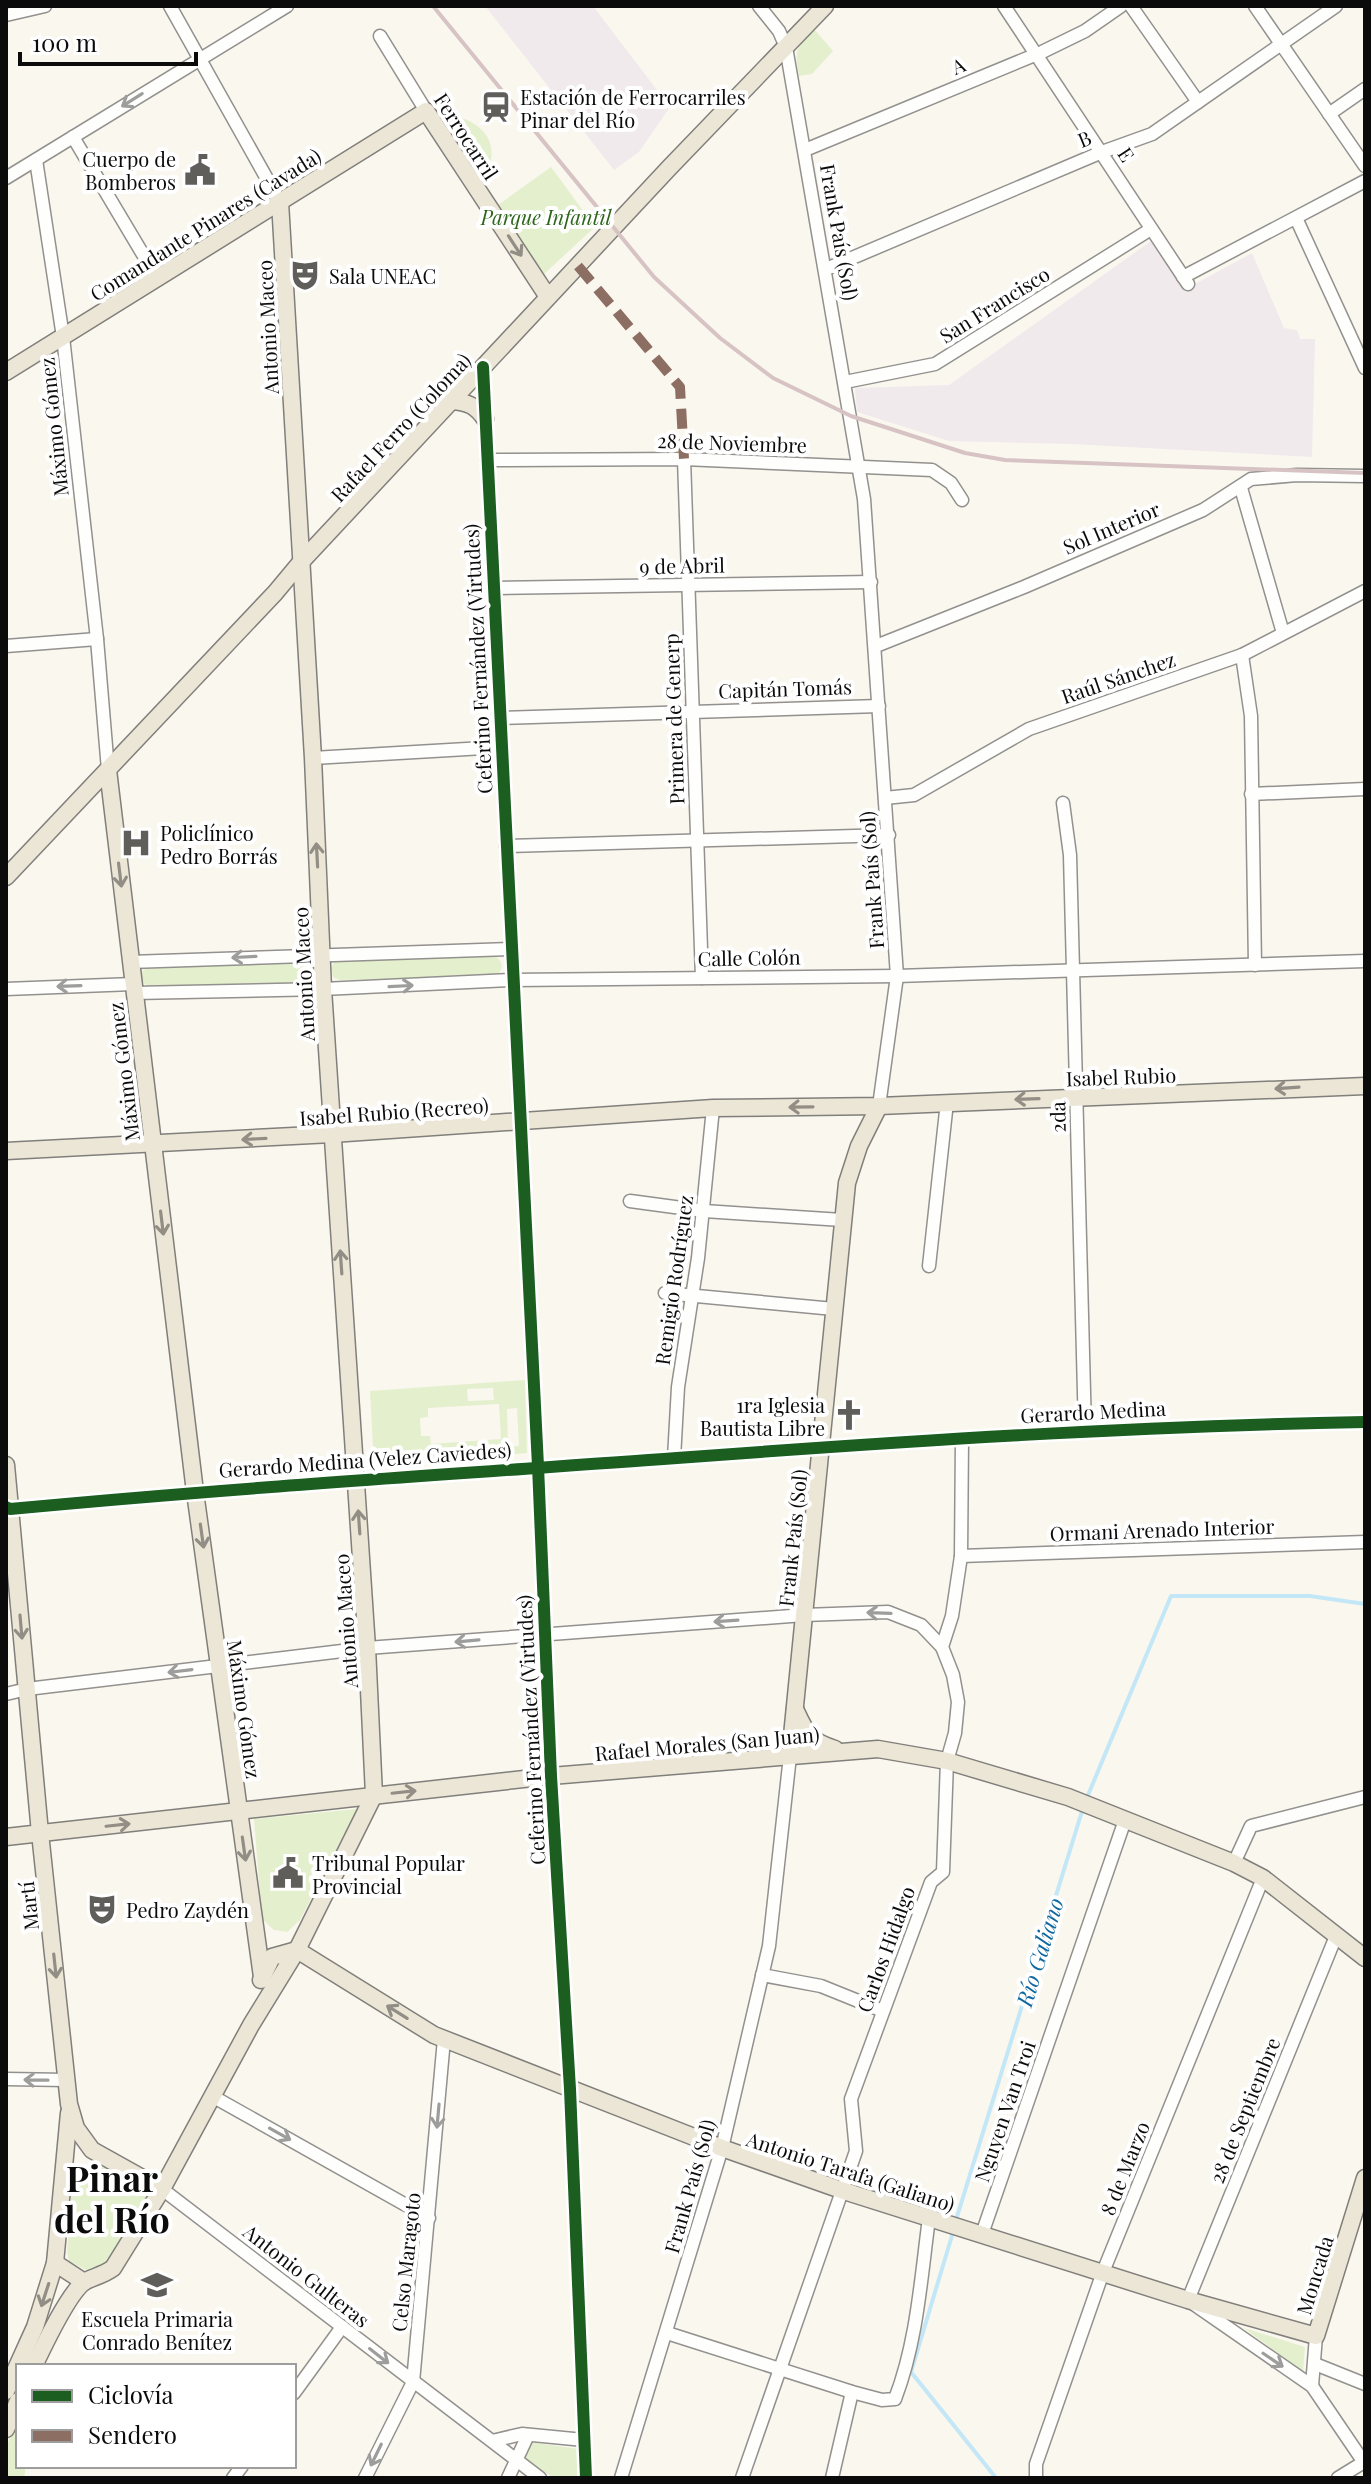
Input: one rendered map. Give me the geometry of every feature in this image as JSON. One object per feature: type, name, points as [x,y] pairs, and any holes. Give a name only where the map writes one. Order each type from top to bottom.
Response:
[{"type":"main road","name":"Rafael Ferro (Coloma)","points":[[6,877],[275,593],[548,297],[825,6]]},
{"type":"main road","name":"Comandante Pinares (Cavada)","points":[[6,372],[426,111]]},
{"type":"main road","name":"Ferrocarril","points":[[426,111],[548,297]]},
{"type":"main road","name":"Antonio Maceo","points":[[84,2282],[102,2276],[113,2268],[162,2189],[251,2025],[297,1950],[374,1795],[323,989],[313,758],[280,202]]},
{"type":"main road","points":[[452,401],[477,407],[485,419]]},
{"type":"main road","points":[[298,522],[315,531],[333,528]]},
{"type":"main road","points":[[275,593],[293,594],[303,607]]},
{"type":"main road","name":"Máximo Gómez","points":[[108,770],[195,1492],[262,1977]]},
{"type":"main road","name":"Isabel Rubio","points":[[879,1106],[1365,1086]]},
{"type":"main road","name":"Isabel Rubio (Recreo)","points":[[6,1151],[521,1123],[713,1108],[879,1106]]},
{"type":"main road","name":"Frank País (Sol)","points":[[790,1756],[823,1447],[842,1220],[853,1162],[879,1106]]},
{"type":"main road","name":"Martí","points":[[6,1465],[69,2104]]},
{"type":"main road","points":[[795,1707],[805,1732],[817,1743],[842,1752]]},
{"type":"main road","name":"Rafael Morales (San Juan)","points":[[6,1837],[551,1776],[878,1749],[947,1761],[1068,1797],[1234,1863],[1263,1878],[1365,1958]]},
{"type":"main road","points":[[262,1977],[272,1957],[297,1950]]},
{"type":"main road","name":"Antonio Tarafa (Galiano)","points":[[297,1950],[444,2039],[722,2148],[935,2220],[1188,2300],[1316,2336]]},
{"type":"main road","name":"Antonio Maceo","points":[[251,2025],[262,1977]]},
{"type":"main road","points":[[65,2165],[78,2153],[92,2150],[76,2128],[69,2104]]},
{"type":"main road","points":[[18,2364],[35,2327],[55,2263],[69,2104]]},
{"type":"main road","name":"Antonio Gulteras","points":[[92,2150],[162,2189]]},
{"type":"main road","name":"Moncada","points":[[1316,2336],[1365,2178]]},
{"type":"main road","points":[[35,2364],[60,2315],[84,2282],[55,2263]]},
{"type":"main road","points":[[6,2391],[16,2369]]},
{"type":"main road","points":[[6,2429],[16,2406]]},
{"type":"street","points":[[6,15],[45,6]]},
{"type":"street","name":"Antonio Maceo","points":[[170,6],[280,202]]},
{"type":"street","points":[[6,178],[287,6]]},
{"type":"street","points":[[759,6],[779,31],[786,47]]},
{"type":"street","name":"E","points":[[1004,6],[1185,281],[1296,218]]},
{"type":"street","name":"A","points":[[805,150],[1037,53],[1085,31],[1121,6]]},
{"type":"street","points":[[1131,6],[1198,102]]},
{"type":"street","points":[[1255,6],[1365,166]]},
{"type":"street","name":"B","points":[[826,269],[1102,152],[1152,134],[1336,6]]},
{"type":"street","name":"Ferrocarril","points":[[380,36],[426,111]]},
{"type":"street","name":"Frank País (Sol)","points":[[786,47],[860,467],[871,582],[897,976],[879,1106]]},
{"type":"street","points":[[1329,114],[1365,89]]},
{"type":"street","points":[[73,137],[157,278]]},
{"type":"street","name":"Máximo Gómez","points":[[36,160],[63,337],[97,639],[108,770]]},
{"type":"street","points":[[1365,181],[1296,218],[1365,368]]},
{"type":"street","name":"San Francisco","points":[[845,382],[935,364],[1151,229]]},
{"type":"street","name":"Ceferino Fernández (Virtudes)","points":[[483,367],[551,1776],[570,2089],[586,2478]]},
{"type":"street","name":"28 de Noviembre","points":[[487,460],[684,459],[932,470],[951,483],[962,500]]},
{"type":"street","name":"Primera de Generp","points":[[684,459],[702,978]]},
{"type":"street","name":"Sol Interior","points":[[876,646],[1203,510],[1251,479],[1266,476],[1365,476]]},
{"type":"street","points":[[1241,488],[1283,633]]},
{"type":"street","name":"9 de Abril","points":[[494,588],[871,582]]},
{"type":"street","name":"Raúl Sánchez","points":[[885,798],[914,795],[1029,729],[1242,655],[1365,591]]},
{"type":"street","points":[[6,646],[97,639]]},
{"type":"street","points":[[1242,655],[1251,716],[1255,965]]},
{"type":"street","name":"Capitán Tomás","points":[[500,718],[879,706]]},
{"type":"street","points":[[313,758],[501,747]]},
{"type":"street","points":[[1251,794],[1365,789]]},
{"type":"street","name":"2da","points":[[1063,803],[1070,855],[1085,1431]]},
{"type":"street","points":[[506,846],[889,835]]},
{"type":"street","points":[[130,962],[511,949]]},
{"type":"street","name":"Calle Colón","points":[[6,989],[323,989],[512,980],[897,976],[1365,961]]},
{"type":"street","points":[[929,1266],[947,1102]]},
{"type":"street","name":"Remigio Rodríguez","points":[[674,1458],[678,1387],[704,1211],[713,1108]]},
{"type":"street","points":[[630,1201],[704,1211],[842,1220]]},
{"type":"street","points":[[665,1293],[834,1309]]},
{"type":"street","name":"Gerardo Medina","points":[[823,1447],[1213,1425],[1365,1422]]},
{"type":"street","points":[[6,1694],[367,1648],[804,1615],[888,1612],[921,1625],[942,1647],[952,1616],[961,1556],[962,1438]]},
{"type":"street","name":"Gerardo Medina (Velez Caviedes)","points":[[8,1508],[823,1447]]},
{"type":"street","name":"Ormani Arenado Interior","points":[[961,1556],[1365,1542]]},
{"type":"street","name":"Carlos Hidalgo","points":[[742,2478],[856,2151],[851,2099],[931,1882],[943,1872],[947,1761],[955,1733],[958,1702],[953,1675],[942,1647]]},
{"type":"street","name":"Frank País (Sol)","points":[[621,2478],[722,2148],[769,1946],[790,1756]]},
{"type":"street","points":[[1234,1863],[1251,1826],[1365,1797]]},
{"type":"street","name":"Nguyen Van Troi","points":[[982,2234],[1125,1820]]},
{"type":"street","name":"8 de Marzo","points":[[1036,2478],[1036,2464],[1103,2272],[1263,1878]]},
{"type":"street","name":"28 de Septiembre","points":[[1188,2300],[1336,1936]]},
{"type":"street","points":[[762,1975],[821,1986],[883,2011]]},
{"type":"street","name":"Celso Maragoto","points":[[365,2478],[413,2382],[444,2039]]},
{"type":"street","points":[[6,2079],[67,2080]]},
{"type":"street","points":[[212,2096],[429,2218]]},
{"type":"street","name":"Antonio Gulteras","points":[[162,2189],[540,2478]]},
{"type":"street","points":[[667,2333],[852,2392],[882,2400],[895,2399],[903,2378],[935,2220]]},
{"type":"street","name":"Antonio Tarafa (Galiano)","points":[[1188,2300],[1312,2386]]},
{"type":"street","points":[[1235,2332],[1236,2321],[1245,2316]]},
{"type":"street","points":[[296,2390],[342,2327]]},
{"type":"street","name":"Moncada","points":[[1312,2386],[1316,2336]]},
{"type":"street","points":[[1315,2364],[1365,2384]]},
{"type":"street","points":[[1312,2386],[1364,2463],[1338,2478]]},
{"type":"street","points":[[832,2478],[852,2392]]},
{"type":"street","points":[[508,2478],[528,2435]]},
{"type":"street","points":[[492,2441],[528,2435],[584,2440]]},
{"type":"shaded area","points":[[485,6],[593,6],[670,107],[639,152],[614,170]]},
{"type":"shaded area","points":[[1151,241],[1184,290],[1252,253],[1284,328],[1297,330],[1300,339],[1315,339],[1312,457],[949,441],[857,412],[855,388],[949,385]]},
{"type":"green space","points":[[815,30],[833,51],[812,74],[799,76],[798,50]]},
{"type":"green space","points":[[451,115],[475,124],[489,140],[491,160],[480,183],[439,122]]},
{"type":"green space","name":"Parque Infantil","points":[[551,167],[595,227],[544,274],[498,205]]},
{"type":"green space","points":[[494,955],[502,966],[495,977],[340,980],[333,977],[331,968],[334,962],[340,961]]},
{"type":"green space","points":[[305,963],[314,974],[308,983],[148,987],[140,973],[148,967]]},
{"type":"green space","points":[[525,1380],[527,1453],[374,1467],[370,1391]],"holes":[[[493,1388],[494,1400],[468,1401],[467,1389]],[[499,1404],[501,1439],[431,1444],[430,1436],[421,1436],[420,1418],[428,1417],[428,1408]],[[517,1408],[519,1446],[508,1447],[507,1409]]]},
{"type":"green space","points":[[357,1809],[300,1920],[287,1932],[274,1930],[262,1919],[254,1819]]},
{"type":"green space","points":[[90,2164],[117,2171],[135,2180],[146,2192],[148,2201],[100,2271],[92,2272],[69,2261],[67,2252],[72,2177],[79,2168]]},
{"type":"green space","points":[[1244,2328],[1305,2347],[1303,2372]]},
{"type":"green space","points":[[16,2423],[16,2468],[26,2468],[24,2478],[6,2478],[6,2447]]},
{"type":"green space","points":[[529,2442],[579,2449],[578,2478],[554,2478],[521,2457]]},
{"type":"waterway","name":"Río Galiano","points":[[1086,1800],[1171,1596],[1310,1596],[1365,1604]]},
{"type":"waterway","name":"Río Galiano","points":[[956,2220],[1083,1808]]},
{"type":"waterway","name":"Río Galiano","points":[[954,2229],[911,2372],[996,2478]]},
{"type":"railway","points":[[433,6],[654,277],[720,338],[773,378],[851,416],[965,453],[1005,460],[1365,473]]},
{"type":"marked path","points":[[578,266],[680,387],[684,459]]},
{"type":"cycle path","points":[[483,367],[551,1776],[570,2089],[586,2478]]},
{"type":"cycle path","points":[[6,1507],[935,1440],[1365,1422]]},
{"type":"place","name":"Estación de Ferrocarriles Pinar del Río","points":[[496,107]]},
{"type":"place","name":"Cuerpo de Bomberos","points":[[200,170]]},
{"type":"place","name":"Sala UNEAC","points":[[305,275]]},
{"type":"place","name":"Policlínico Pedro Borrás","points":[[136,843]]},
{"type":"place","name":"1ra Iglesia Bautista Libre","points":[[849,1415]]},
{"type":"place","name":"Tribunal Popular Provincial","points":[[288,1873]]},
{"type":"place","name":"Pedro Zaydén","points":[[102,1909]]},
{"type":"place","name":"Escuela Primaria Conrado Benítez","points":[[157,2285]]},
{"type":"district","name":"Pinar del Río","points":[[112,2198]]}]
